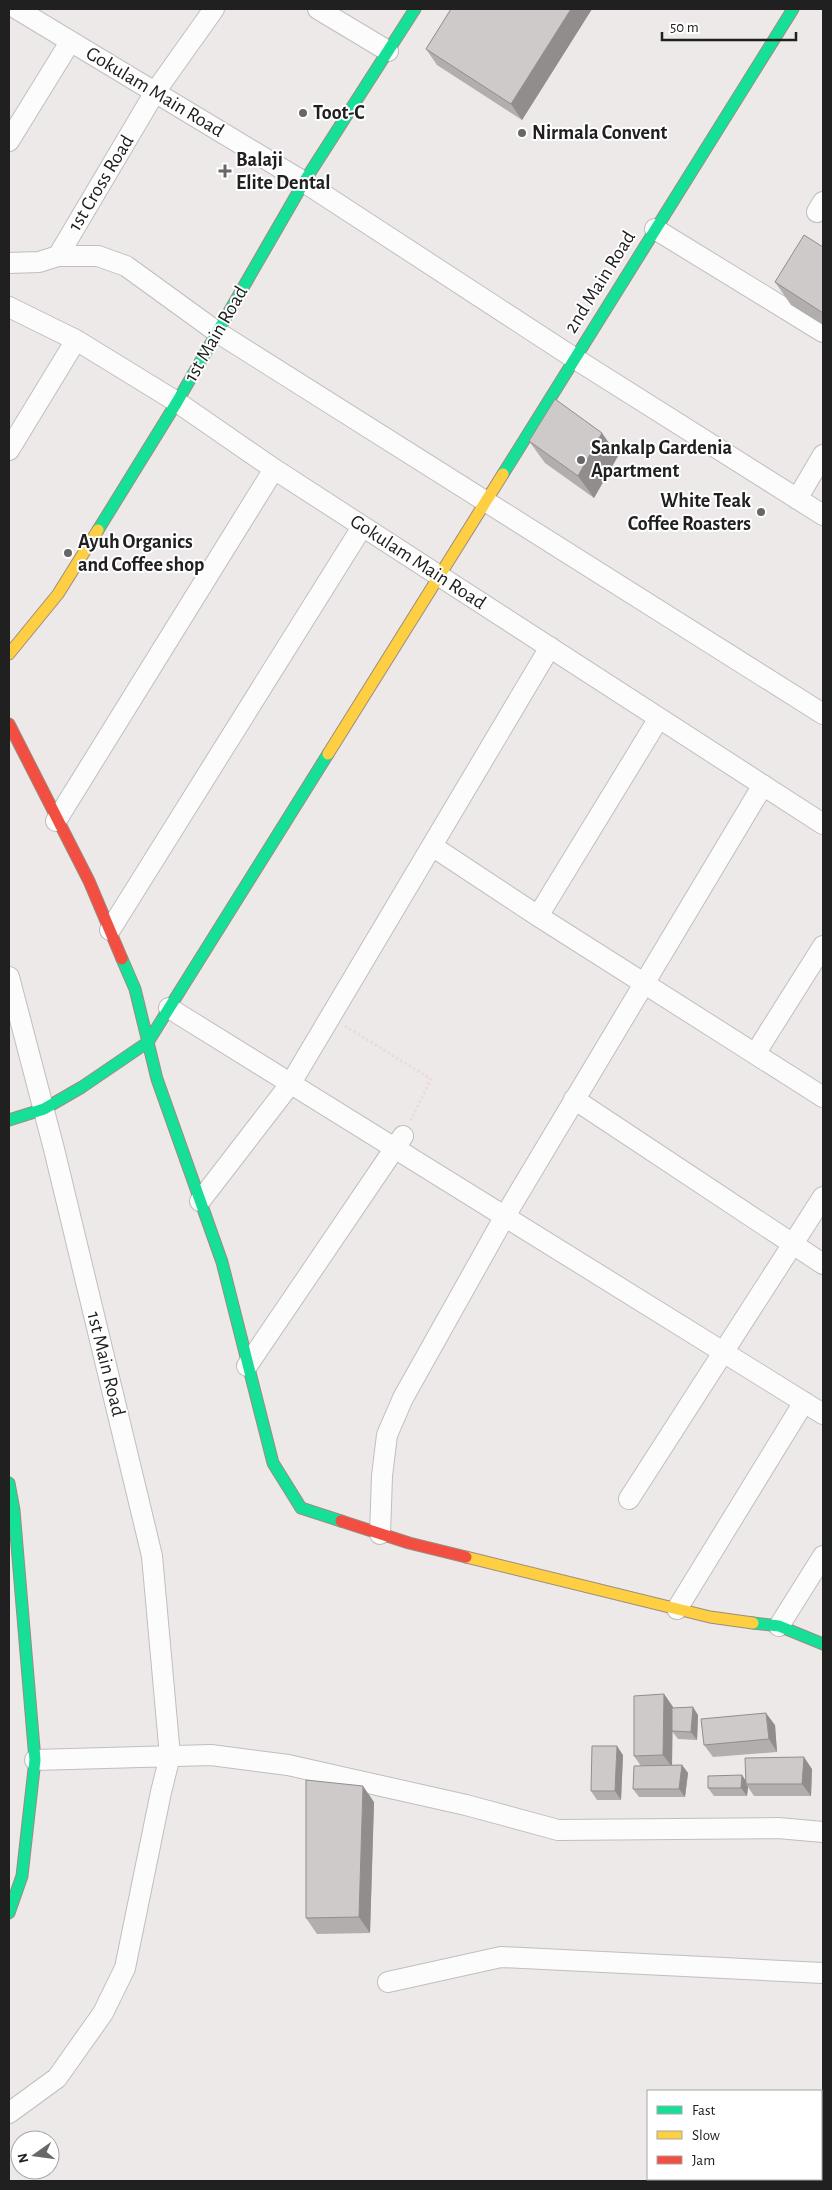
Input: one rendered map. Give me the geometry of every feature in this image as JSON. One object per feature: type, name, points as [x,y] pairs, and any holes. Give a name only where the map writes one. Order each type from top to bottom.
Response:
[{"type":"street","name":"Gokulam Main Road","points":[[17,9],[304,182],[574,358],[823,515]]},
{"type":"street","name":"1st Cross Road","points":[[58,256],[155,92],[214,9]]},
{"type":"street","points":[[318,9],[388,50]]},
{"type":"street","name":"1st Main Road","points":[[9,654],[58,594],[177,402],[304,182],[415,9]]},
{"type":"street","name":"2nd Main Road","points":[[148,1042],[793,9]]},
{"type":"street","points":[[9,141],[70,42]]},
{"type":"street","points":[[655,230],[823,332]]},
{"type":"street","points":[[11,270],[58,256],[98,256],[126,266],[217,332],[823,714]]},
{"type":"street","name":"Gokulam Main Road","points":[[9,307],[76,340],[177,402],[274,469],[659,718],[763,785],[821,817]]},
{"type":"street","points":[[9,450],[76,340]]},
{"type":"street","points":[[797,499],[823,455]]},
{"type":"street","points":[[56,821],[274,469]]},
{"type":"street","points":[[110,930],[362,526]]},
{"type":"street","points":[[200,1201],[291,1083],[334,1019],[432,846],[550,647]]},
{"type":"street","points":[[538,916],[659,718]]},
{"type":"street","points":[[9,724],[56,821],[88,881],[135,989],[157,1079],[222,1262],[273,1463],[301,1508],[409,1543],[710,1617],[779,1626],[823,1644]]},
{"type":"street","points":[[380,1534],[382,1476],[387,1435],[403,1398],[505,1216],[763,785]]},
{"type":"street","points":[[432,846],[538,916],[823,1097]]},
{"type":"street","points":[[755,1054],[823,946]]},
{"type":"street","name":"1st Main Road","points":[[9,977],[44,1109],[152,1556],[170,1756],[124,1968],[104,2012],[58,2078],[9,2114]]},
{"type":"street","points":[[169,1008],[291,1083],[400,1142],[505,1216],[823,1414]]},
{"type":"street","points":[[9,1120],[44,1109],[82,1087],[148,1042]]},
{"type":"street","points":[[574,1100],[823,1264]]},
{"type":"street","points":[[247,1366],[400,1142]]},
{"type":"street","points":[[629,1499],[823,1197]]},
{"type":"street","points":[[677,1609],[804,1402]]},
{"type":"street","points":[[9,1483],[14,1510],[35,1760],[22,1876],[9,1913]]},
{"type":"street","points":[[779,1626],[823,1556]]},
{"type":"street","points":[[35,1760],[211,1756],[288,1765],[466,1805],[558,1830],[778,1828],[823,1832]]},
{"type":"street","points":[[388,1982],[501,1957],[823,1973]]},
{"type":"path","points":[[334,1019],[431,1079],[400,1142]]},
{"type":"building","points":[[451,9],[571,9],[511,104],[426,49]]},
{"type":"building","points":[[804,235],[823,247],[823,313],[775,282]]},
{"type":"building","points":[[555,399],[602,433],[578,476],[529,441]]},
{"type":"building","points":[[664,1694],[663,1755],[634,1756],[634,1696]]},
{"type":"building","points":[[693,1707],[691,1732],[672,1731],[672,1708]]},
{"type":"building","points":[[766,1713],[769,1739],[704,1745],[701,1719]]},
{"type":"building","points":[[592,1746],[617,1746],[615,1791],[591,1791]]},
{"type":"building","points":[[804,1757],[802,1784],[746,1784],[745,1758]]},
{"type":"building","points":[[682,1765],[679,1789],[633,1789],[634,1766]]},
{"type":"building","points":[[742,1775],[741,1788],[708,1788],[708,1776]]},
{"type":"building","points":[[306,1780],[363,1786],[359,1917],[306,1918]]},
{"type":"traffic: fast","points":[[98,530],[177,402],[304,182],[415,9]]},
{"type":"traffic: fast","points":[[503,474],[793,9]]},
{"type":"traffic: fast","points":[[9,1120],[44,1109],[82,1087],[148,1042],[328,754]]},
{"type":"traffic: fast","points":[[122,959],[135,989],[157,1079],[222,1262],[273,1463],[301,1508],[341,1521]]},
{"type":"traffic: fast","points":[[9,1483],[14,1510],[35,1760],[22,1876],[9,1913]]},
{"type":"traffic: fast","points":[[753,1623],[779,1626],[823,1644]]},
{"type":"traffic: slow","points":[[328,754],[503,474]]},
{"type":"traffic: slow","points":[[9,654],[58,594],[98,530]]},
{"type":"traffic: slow","points":[[466,1557],[710,1617],[753,1623]]},
{"type":"traffic: jam","points":[[9,724],[89,881],[122,959]]},
{"type":"traffic: jam","points":[[341,1521],[409,1543],[466,1557]]},
{"type":"place","name":"Toot-C","points":[[303,113]]},
{"type":"place","name":"Nirmala Convent","points":[[522,133]]},
{"type":"place","name":"Balaji Elite Dental","points":[[225,171]]},
{"type":"place","name":"Sankalp Gardenia Apartment","points":[[581,460]]},
{"type":"place","name":"White Teak Coffee Roasters","points":[[761,512]]},
{"type":"place","name":"Ayuh Organics and Coffee shop","points":[[68,553]]}]
